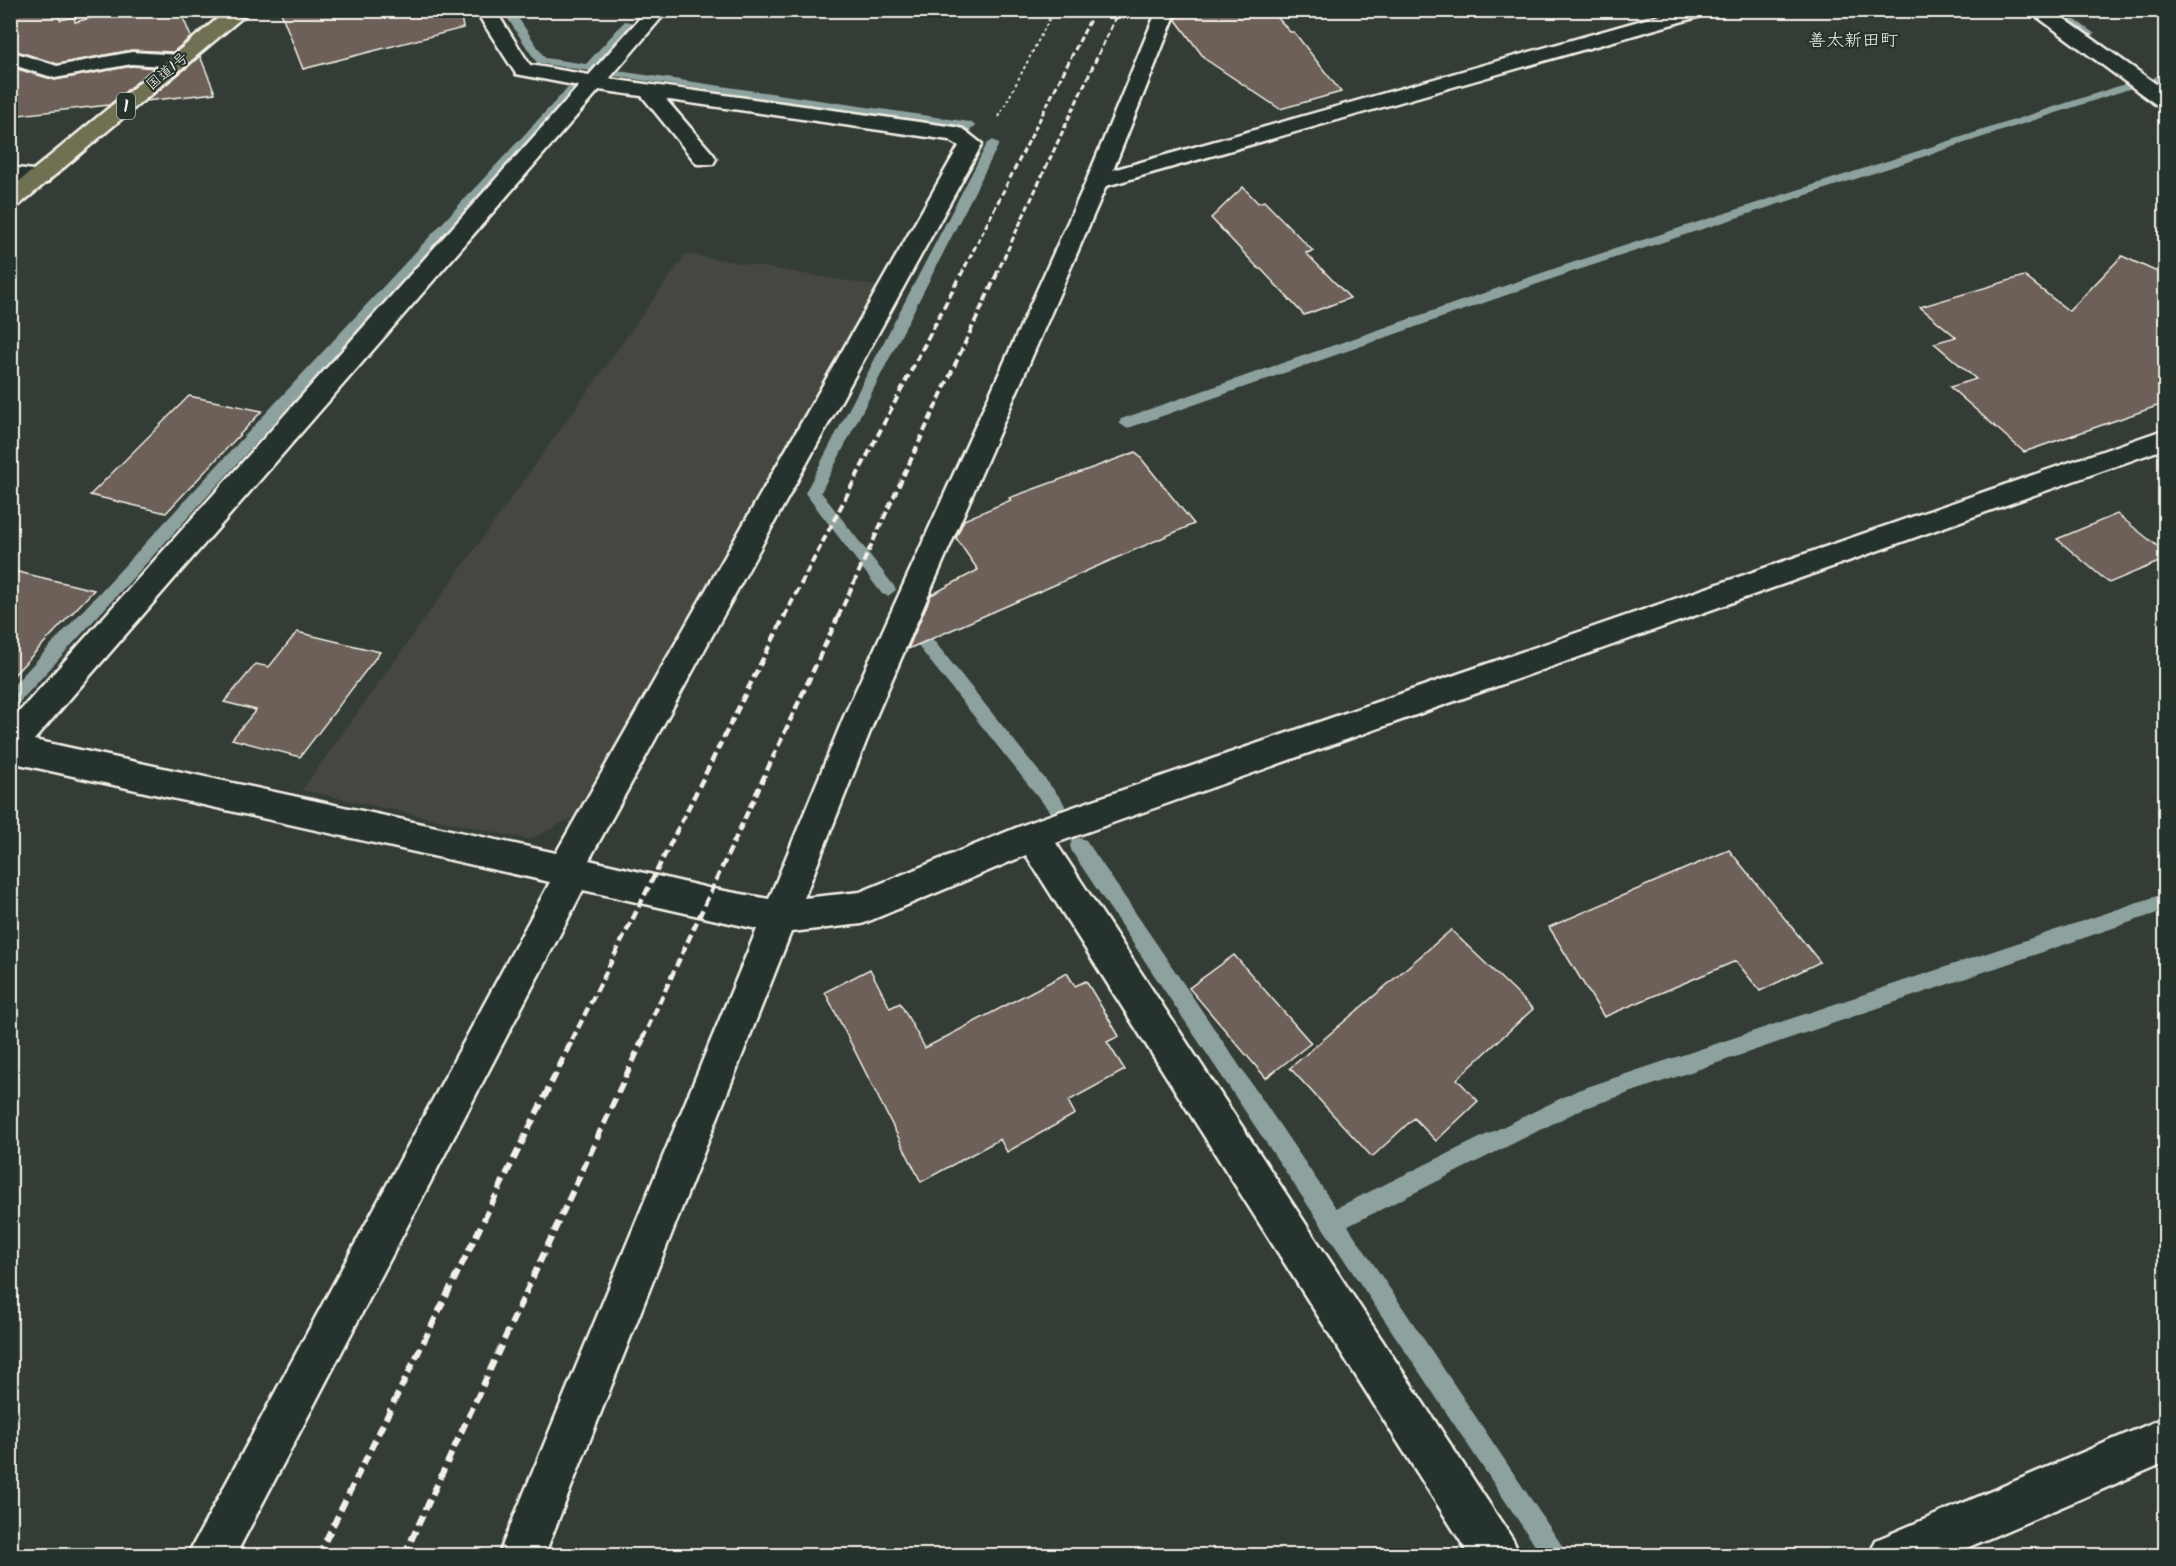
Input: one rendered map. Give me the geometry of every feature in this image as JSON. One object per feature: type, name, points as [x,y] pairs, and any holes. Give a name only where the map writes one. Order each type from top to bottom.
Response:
[{"type":"highway","name":"国道1号","points":[[10,201],[241,10]]},
{"type":"street","points":[[210,1556],[570,871],[971,144],[955,134],[649,92],[524,70],[485,10]]},
{"type":"street","points":[[658,10],[10,746],[708,904],[780,917],[862,908],[1033,836],[2166,438]]},
{"type":"street","points":[[521,1556],[861,714],[1097,182],[1167,10]]},
{"type":"street","points":[[1097,182],[1701,10]]},
{"type":"street","points":[[2038,10],[2166,101]]},
{"type":"street","points":[[10,57],[55,72],[71,71],[132,58],[180,61]]},
{"type":"street","points":[[649,92],[705,159]]},
{"type":"street","points":[[10,174],[40,177]]},
{"type":"street","points":[[1033,836],[1497,1556]]},
{"type":"street","points":[[1892,1556],[2166,1439]]},
{"type":"path","points":[[965,140],[995,124],[1054,10]]},
{"type":"shaded area","points":[[686,254],[877,286],[587,810],[530,840],[302,790]]},
{"type":"building","points":[[10,10],[57,10],[60,20],[74,17],[75,22],[120,10],[180,10],[191,37],[173,52],[132,50],[57,64],[10,49]]},
{"type":"building","points":[[280,10],[460,10],[463,28],[303,69]]},
{"type":"building","points":[[1213,10],[1271,10],[1290,32],[1294,32],[1341,92],[1280,109],[1205,59],[1176,20],[1177,17]]},
{"type":"building","points":[[200,56],[215,93],[146,101],[189,66]]},
{"type":"building","points":[[132,66],[154,68],[109,105],[10,116],[10,67],[55,80]]},
{"type":"building","points":[[1243,187],[1258,203],[1264,201],[1313,251],[1306,253],[1350,298],[1304,315],[1259,269],[1211,218]]},
{"type":"building","points":[[2122,256],[2166,276],[2166,403],[2024,452],[1950,387],[1976,379],[1934,343],[1956,337],[1920,307],[2024,276],[2069,311]]},
{"type":"building","points":[[189,396],[262,411],[166,513],[90,495]]},
{"type":"building","points":[[1136,452],[1194,524],[908,649],[931,595],[978,570],[956,538],[964,520],[1011,500],[1009,498]]},
{"type":"building","points":[[2117,514],[2166,553],[2166,559],[2109,583],[2057,539]]},
{"type":"building","points":[[10,570],[94,590],[10,679]]},
{"type":"building","points":[[297,632],[380,652],[300,757],[232,739],[256,710],[224,702],[256,664],[269,667]]},
{"type":"building","points":[[1729,850],[1820,962],[1760,991],[1736,961],[1604,1017],[1549,927]]},
{"type":"building","points":[[1451,930],[1533,1009],[1457,1079],[1478,1101],[1436,1141],[1414,1118],[1372,1157],[1290,1068]]},
{"type":"building","points":[[1234,955],[1311,1043],[1266,1078],[1189,988]]},
{"type":"building","points":[[870,969],[890,1008],[900,1003],[925,1048],[1067,973],[1075,986],[1086,981],[1119,1036],[1107,1042],[1125,1070],[1068,1101],[1075,1114],[1007,1152],[1000,1139],[921,1182],[825,992]]},
{"type":"waterway","points":[[507,10],[541,61],[589,68]]},
{"type":"waterway","points":[[2059,13],[2090,34]]},
{"type":"waterway","points":[[589,68],[629,23]]},
{"type":"waterway","points":[[589,68],[596,69]]},
{"type":"waterway","points":[[618,74],[970,126]]},
{"type":"waterway","points":[[2157,79],[2166,84]]},
{"type":"waterway","points":[[10,701],[577,84]]},
{"type":"waterway","points":[[1126,423],[1564,270],[2125,87]]},
{"type":"waterway","points":[[888,590],[813,493],[993,144]]},
{"type":"waterway","points":[[920,636],[1056,806]]},
{"type":"waterway","points":[[1079,846],[1332,1222]]},
{"type":"waterway","points":[[1332,1222],[1578,1100],[2166,901]]},
{"type":"waterway","points":[[1332,1222],[1557,1556]]},
{"type":"railway","points":[[961,275],[1095,10]]},
{"type":"railway","points":[[996,275],[1119,10]]},
{"type":"railway","points":[[784,617],[961,274]]},
{"type":"railway","points":[[838,617],[997,274]]},
{"type":"railway","points":[[572,1040],[785,615]]},
{"type":"railway","points":[[642,1040],[839,615]]},
{"type":"railway","points":[[318,1556],[573,1039]]},
{"type":"railway","points":[[404,1556],[643,1039]]},
{"type":"district","name":"善太新田町","points":[[1853,40]]}]
